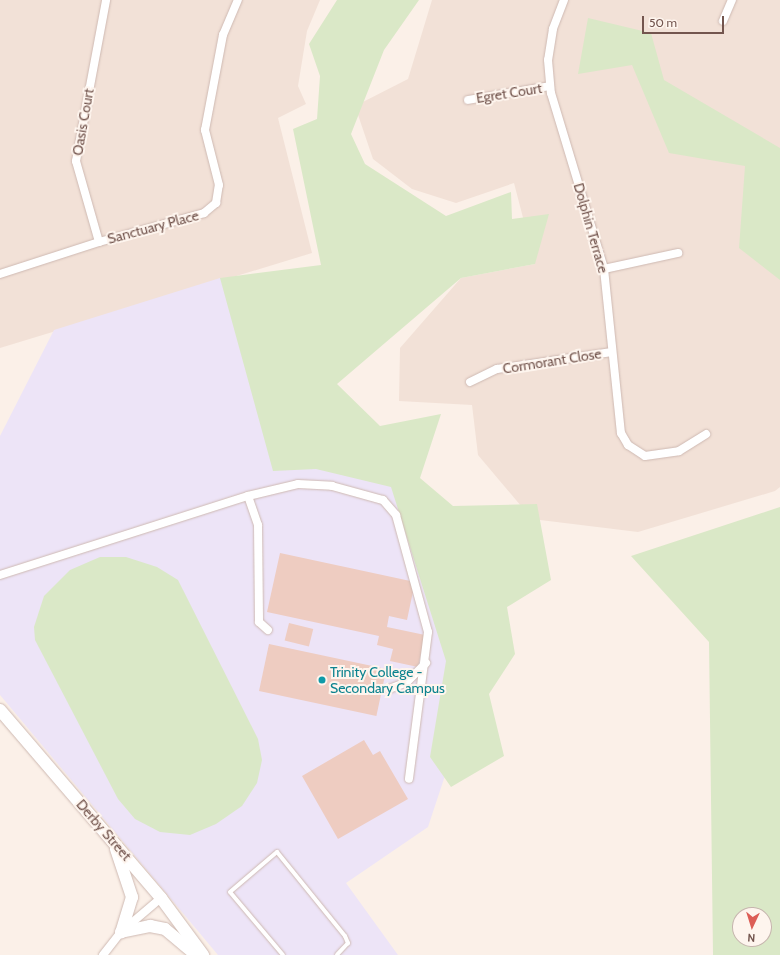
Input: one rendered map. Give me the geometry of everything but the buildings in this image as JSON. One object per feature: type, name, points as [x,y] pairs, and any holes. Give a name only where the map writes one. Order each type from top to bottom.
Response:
[{"type":"main road","name":"Derby Street","points":[[0,710],[113,840],[161,898],[203,955]]},
{"type":"main road","points":[[113,840],[132,897],[121,932],[150,926],[165,929],[196,955]]},
{"type":"street","name":"Oasis Court","points":[[99,242],[76,161],[106,0]]},
{"type":"street","name":"Sanctuary Place","points":[[0,274],[99,242],[204,213],[216,203],[219,185],[205,130],[223,35],[238,0]]},
{"type":"street","name":"Dolphin Terrace","points":[[564,0],[553,29],[548,60],[550,86],[604,270],[621,433],[628,445],[645,456],[679,451],[706,434]]},
{"type":"street","points":[[723,21],[732,0]]},
{"type":"street","name":"Egret Court","points":[[468,100],[550,86]]},
{"type":"street","points":[[604,270],[678,253]]},
{"type":"street","name":"Cormorant Close","points":[[470,382],[498,369],[612,352]]},
{"type":"street","points":[[0,575],[248,496],[298,484],[332,486],[383,500],[396,515],[426,618],[426,663],[409,779]]},
{"type":"street","points":[[248,496],[258,524],[259,622],[268,630]]},
{"type":"street","points":[[389,689],[407,682],[426,663]]},
{"type":"street","points":[[103,955],[121,932],[161,898]]},
{"type":"lane","points":[[283,955],[230,892],[277,852],[344,936],[348,943],[338,955]]},
{"type":"shaded area","points":[[0,0],[320,0],[307,31],[298,86],[306,104],[278,118],[312,253],[0,348]]},
{"type":"shaded area","points":[[432,0],[780,0],[780,487],[775,491],[638,532],[532,519],[478,455],[472,405],[399,401],[400,348],[461,278],[535,264],[514,183],[456,203],[412,189],[373,159],[355,106],[408,79]]},
{"type":"shaded area","points":[[220,278],[405,488],[469,703],[428,827],[346,883],[398,955],[218,955],[0,695],[0,436],[54,330]]},
{"type":"green space","points":[[337,0],[419,0],[384,50],[351,134],[365,164],[446,216],[511,192],[512,219],[549,214],[535,264],[461,278],[337,384],[380,426],[441,414],[420,478],[453,506],[537,504],[551,580],[507,607],[515,654],[489,694],[504,756],[451,787],[430,757],[446,661],[391,487],[316,469],[273,471],[220,278],[321,265],[293,129],[317,119],[320,76],[309,44]]},
{"type":"green space","points":[[588,18],[651,33],[664,80],[780,148],[780,280],[739,248],[745,166],[669,153],[632,65],[578,74]]},
{"type":"green space","points":[[780,507],[780,955],[713,955],[709,642],[631,556]]},
{"type":"green space","points":[[100,557],[126,557],[157,567],[178,580],[258,739],[262,760],[257,783],[242,806],[216,824],[190,835],[160,832],[135,819],[118,799],[35,640],[34,627],[44,596],[70,570]]},
{"type":"place","name":"Trinity College - Secondary Campus","points":[[322,680]]}]
